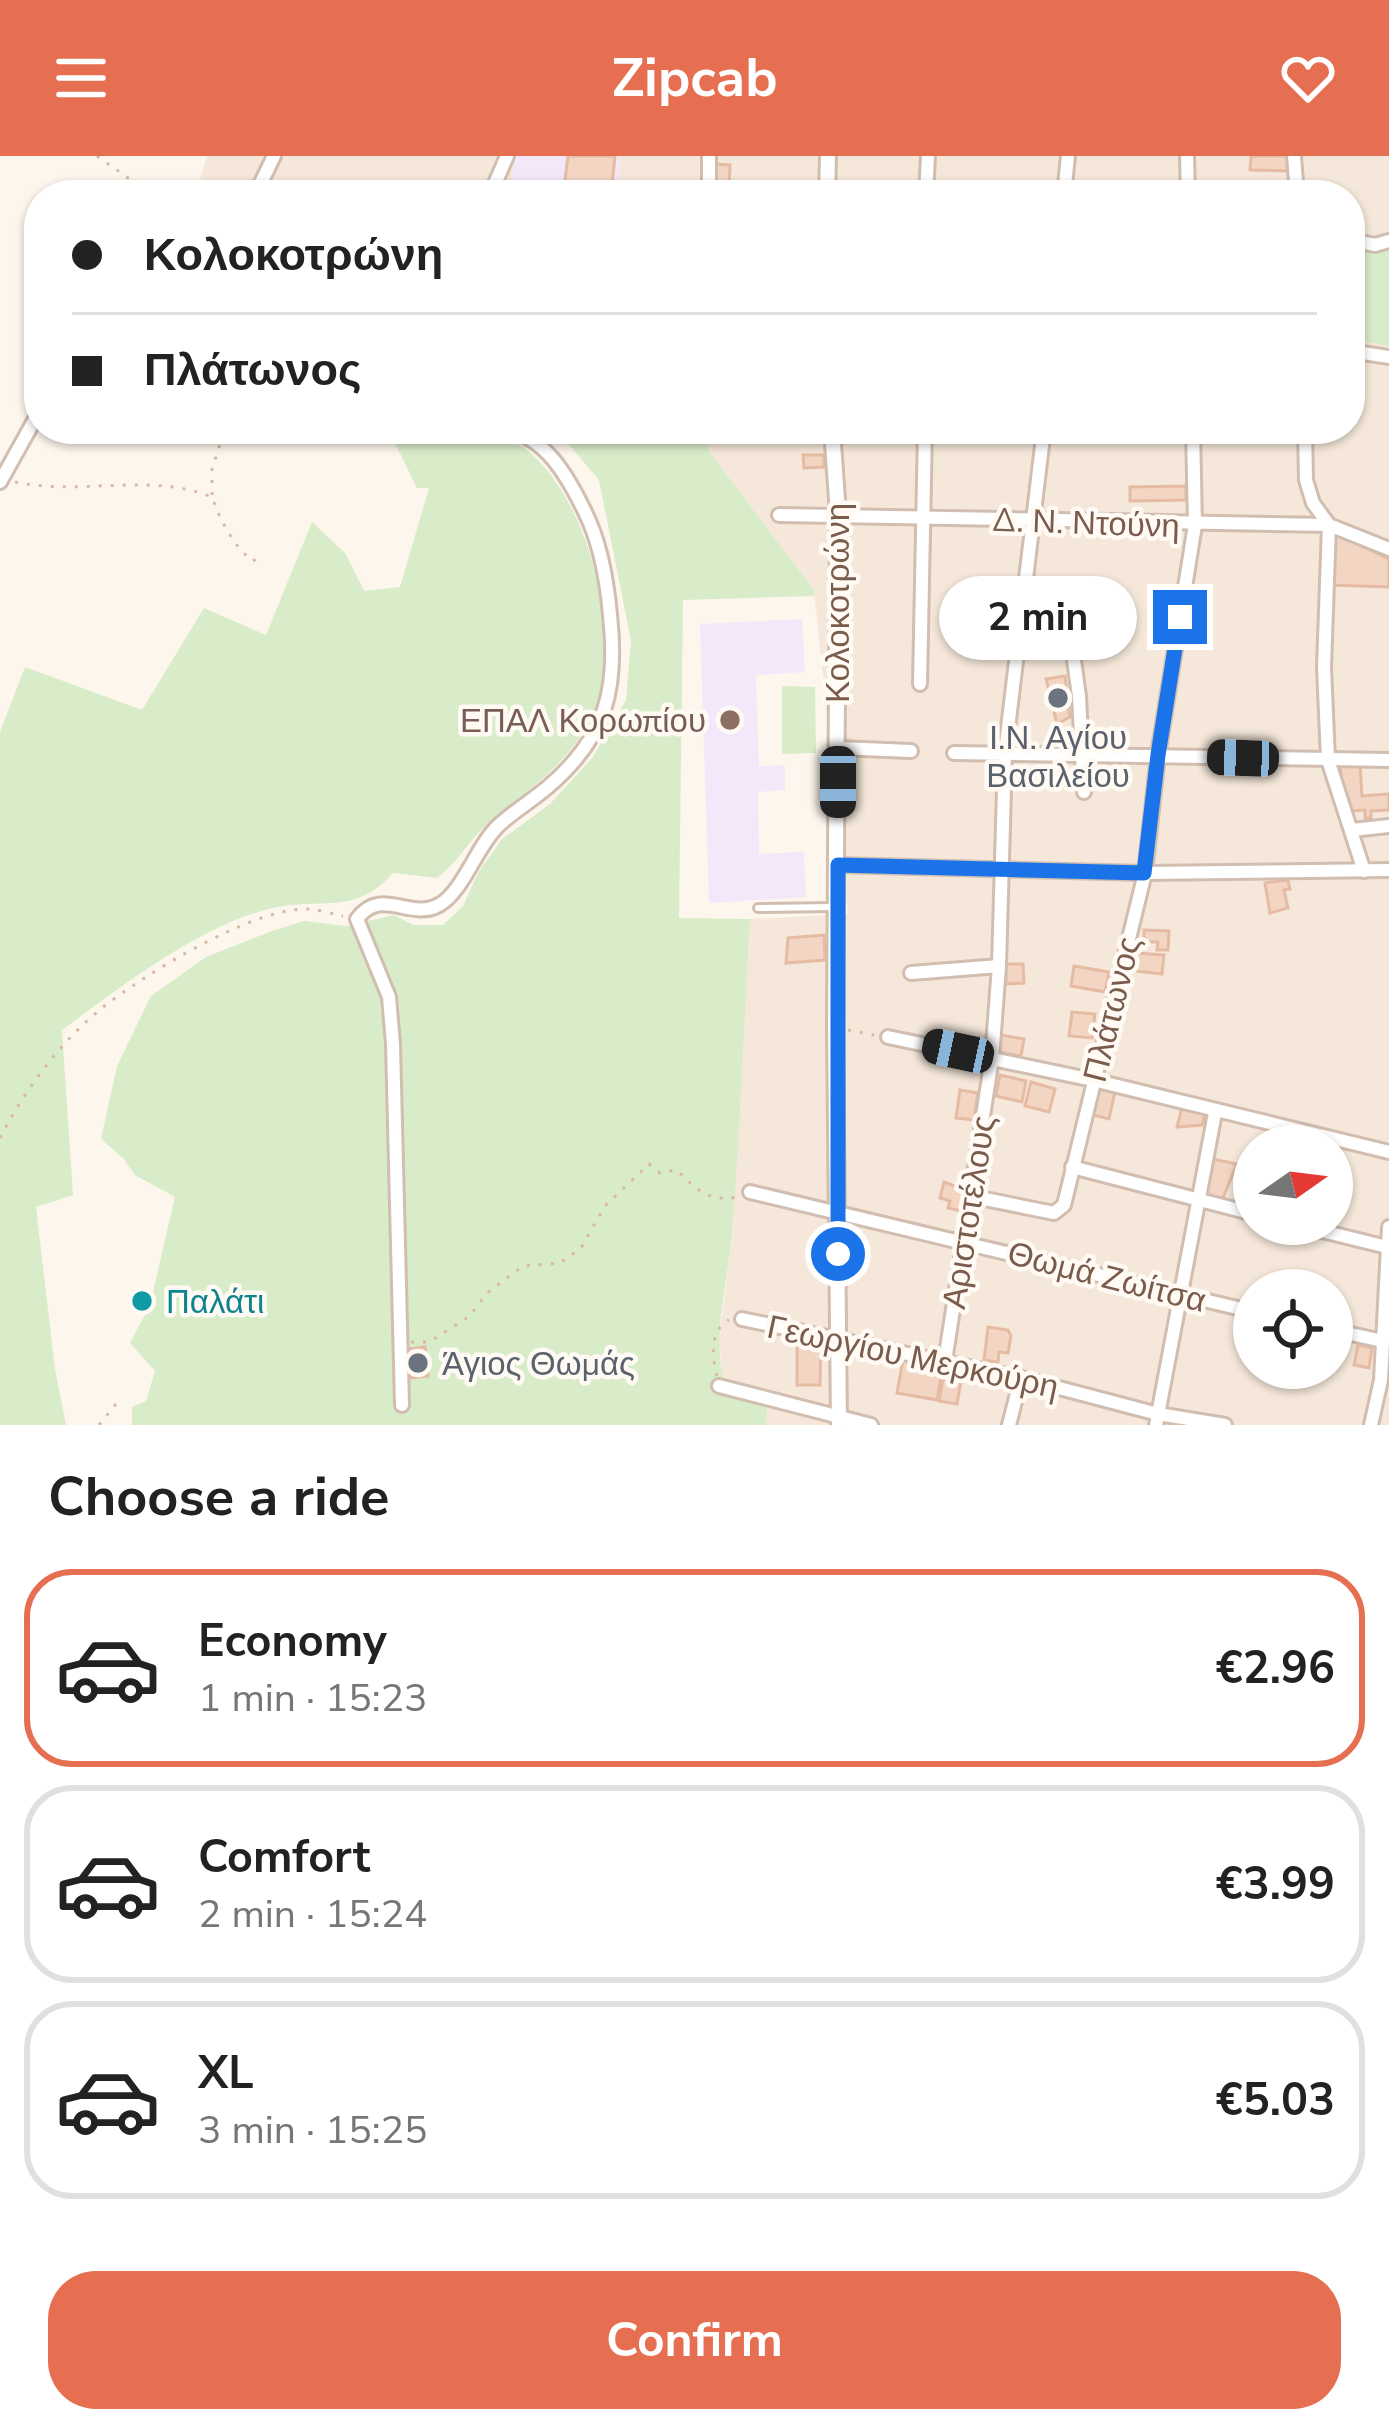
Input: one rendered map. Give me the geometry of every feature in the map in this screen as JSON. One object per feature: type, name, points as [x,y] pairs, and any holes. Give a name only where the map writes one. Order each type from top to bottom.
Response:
[{"type":"street","points":[[1,480],[24,439]]},
{"type":"street","points":[[402,1405],[393,1044],[388,997],[357,919],[364,908],[376,903],[424,910],[446,900],[496,827],[551,785],[578,755],[610,697],[616,664],[609,605],[590,521],[572,484],[536,444]]},
{"type":"street","name":"Κολοκοτρώνη","points":[[833,444],[838,514],[839,1420]]},
{"type":"street","points":[[920,684],[925,444]]},
{"type":"street","name":"Αριστοτέλους","points":[[945,1360],[992,1058],[1000,966],[1005,753],[1042,444]]},
{"type":"street","name":"Πλάτωνος","points":[[970,1196],[1054,1213],[1064,1205],[1144,873],[1195,525],[1193,444]]},
{"type":"street","points":[[1305,444],[1306,480],[1313,503],[1329,525],[1324,667],[1328,760],[1364,871]]},
{"type":"street","name":"Δ. Ν. Ντούνη","points":[[778,515],[1329,525],[1389,549]]},
{"type":"street","points":[[1019,633],[1071,639],[1084,792]]},
{"type":"street","points":[[838,748],[911,751]]},
{"type":"street","points":[[954,753],[1389,760]]},
{"type":"street","points":[[1352,830],[1389,826]]},
{"type":"street","points":[[838,865],[1144,873],[1389,870]]},
{"type":"street","points":[[911,973],[1000,966]]},
{"type":"street","points":[[888,1037],[1389,1152]]},
{"type":"street","points":[[1157,1419],[1215,1112]]},
{"type":"street","points":[[1072,1167],[1233,1209]]},
{"type":"street","name":"Θωμά Ζωίτσα","points":[[750,1192],[1233,1307]]},
{"type":"street","points":[[1371,1425],[1386,1357],[1389,1227]]},
{"type":"street","points":[[1353,1239],[1387,1247]]},
{"type":"street","name":"Γεωργίου Μερκούρη","points":[[742,1319],[1022,1378],[1157,1419],[1225,1425]]},
{"type":"street","points":[[1353,1335],[1383,1341]]},
{"type":"street","points":[[1009,1425],[1022,1378]]},
{"type":"street","points":[[719,1386],[871,1425]]},
{"type":"lane","points":[[758,908],[838,907]]},
{"type":"path","points":[[97,156],[131,180]]},
{"type":"path","points":[[220,444],[212,469],[212,497],[232,540],[252,561],[262,557]]},
{"type":"path","points":[[1,480],[65,488],[176,486],[212,497]]},
{"type":"path","points":[[0,1138],[49,1063],[101,1009],[165,966],[224,933],[274,915],[308,908],[357,919]]},
{"type":"path","points":[[835,1028],[888,1037]]},
{"type":"path","points":[[399,1342],[435,1339],[470,1316],[487,1293],[514,1271],[538,1263],[560,1263],[581,1248],[605,1206],[650,1164],[660,1173],[677,1170],[703,1194],[716,1199],[750,1192]]},
{"type":"path","points":[[719,1386],[714,1338],[720,1325],[742,1319]]},
{"type":"path","points":[[99,1425],[119,1399]]},
{"type":"shaded area","points":[[207,156],[1389,156],[1389,1425],[766,1425],[768,1394],[723,1382],[719,1339],[732,1239],[750,919],[848,914],[814,590],[708,444],[1365,444],[1365,180],[204,180],[200,179]]},
{"type":"shaded area","points":[[514,156],[619,156],[619,180],[512,180]]},
{"type":"shaded area","name":"ΕΠΑΛ Κορωπίου","points":[[802,619],[805,672],[756,675],[759,766],[785,765],[785,790],[758,792],[759,854],[804,852],[806,897],[709,903],[700,624]]},
{"type":"green space","points":[[1365,248],[1389,250],[1389,346],[1365,342]]},
{"type":"green space","points":[[395,444],[516,444],[535,457],[559,486],[579,523],[602,608],[601,689],[589,722],[556,766],[480,831],[437,878],[393,873],[352,900],[291,905],[246,916],[163,959],[62,1030],[73,1195],[36,1207],[66,1425],[0,1425],[0,732],[25,667],[142,710],[204,608],[266,635],[312,522],[345,553],[364,591],[400,587],[429,488],[417,488]]},
{"type":"green space","points":[[568,444],[708,444],[814,590],[814,596],[683,600],[679,918],[750,919],[721,1364],[724,1382],[768,1394],[766,1425],[132,1425],[132,1407],[146,1401],[155,1371],[130,1343],[150,1305],[175,1197],[135,1175],[101,1139],[117,1066],[151,996],[206,957],[304,921],[346,926],[394,915],[413,925],[443,925],[463,906],[479,871],[502,839],[550,804],[593,757],[626,700],[631,641],[599,480]]},
{"type":"green space","points":[[782,686],[815,687],[816,753],[782,754]]},
{"type":"building","points":[[568,156],[615,156],[613,180],[565,180]]},
{"type":"building","points":[[1251,156],[1287,156],[1288,171],[1250,170]]},
{"type":"building","points":[[714,164],[730,165],[729,180],[713,180]]},
{"type":"building","points":[[803,455],[824,455],[824,467],[804,468]]},
{"type":"building","points":[[1186,486],[1186,500],[1130,501],[1130,487]]},
{"type":"building","points":[[1332,532],[1389,559],[1389,587],[1332,585]]},
{"type":"building","name":"Ι.Ν. Αγίου Βασιλείου","points":[[1065,676],[1070,717],[1057,724],[1046,679]]},
{"type":"building","points":[[1360,764],[1362,796],[1389,794],[1389,810],[1371,811],[1371,818],[1365,818],[1365,810],[1350,811],[1341,776],[1340,765]]},
{"type":"building","points":[[1288,880],[1290,889],[1284,890],[1288,908],[1270,913],[1265,883]]},
{"type":"building","points":[[1144,930],[1169,931],[1168,950],[1157,950],[1158,942],[1144,942]]},
{"type":"building","points":[[824,935],[825,960],[786,963],[788,938]]},
{"type":"building","points":[[1136,953],[1164,955],[1162,974],[1135,971]]},
{"type":"building","points":[[1006,964],[1023,964],[1024,983],[1006,984]]},
{"type":"building","points":[[1074,966],[1109,972],[1105,992],[1071,986]]},
{"type":"building","points":[[1072,1012],[1095,1014],[1092,1038],[1069,1036]]},
{"type":"building","points":[[1001,1035],[1024,1039],[1021,1056],[998,1052]]},
{"type":"building","points":[[1000,1075],[1026,1081],[1022,1102],[996,1096]]},
{"type":"building","points":[[1031,1082],[1055,1089],[1049,1112],[1025,1106]]},
{"type":"building","points":[[1098,1089],[1115,1092],[1109,1119],[1093,1115]]},
{"type":"building","points":[[960,1090],[978,1093],[974,1120],[956,1118]]},
{"type":"building","points":[[1182,1107],[1205,1112],[1202,1125],[1177,1127]]},
{"type":"building","points":[[1208,1158],[1233,1163],[1222,1200],[1202,1195]]},
{"type":"building","points":[[944,1182],[963,1189],[961,1211],[948,1208],[950,1201],[940,1198]]},
{"type":"building","points":[[988,1327],[1008,1330],[1011,1336],[1008,1353],[999,1352],[998,1362],[984,1360]]},
{"type":"building","points":[[797,1338],[821,1338],[820,1385],[797,1385]]},
{"type":"building","points":[[1358,1345],[1372,1348],[1369,1368],[1354,1365]]},
{"type":"building","name":"Άγιος Θωμάς","points":[[425,1347],[428,1376],[410,1378],[407,1349]]},
{"type":"building","points":[[903,1360],[943,1366],[937,1400],[897,1393]]},
{"type":"building","points":[[945,1367],[963,1370],[957,1404],[939,1401]]},
{"type":"place","name":"Ι.Ν. Αγίου Βασιλείου","points":[[1058,698]]},
{"type":"place","name":"ΕΠΑΛ Κορωπίου","points":[[730,720]]},
{"type":"place","name":"Παλάτι","points":[[142,1301]]},
{"type":"place","name":"Άγιος Θωμάς","points":[[418,1363]]},
{"type":"route","points":[[838,1254],[838,865],[1144,873],[1180,617]]}]
